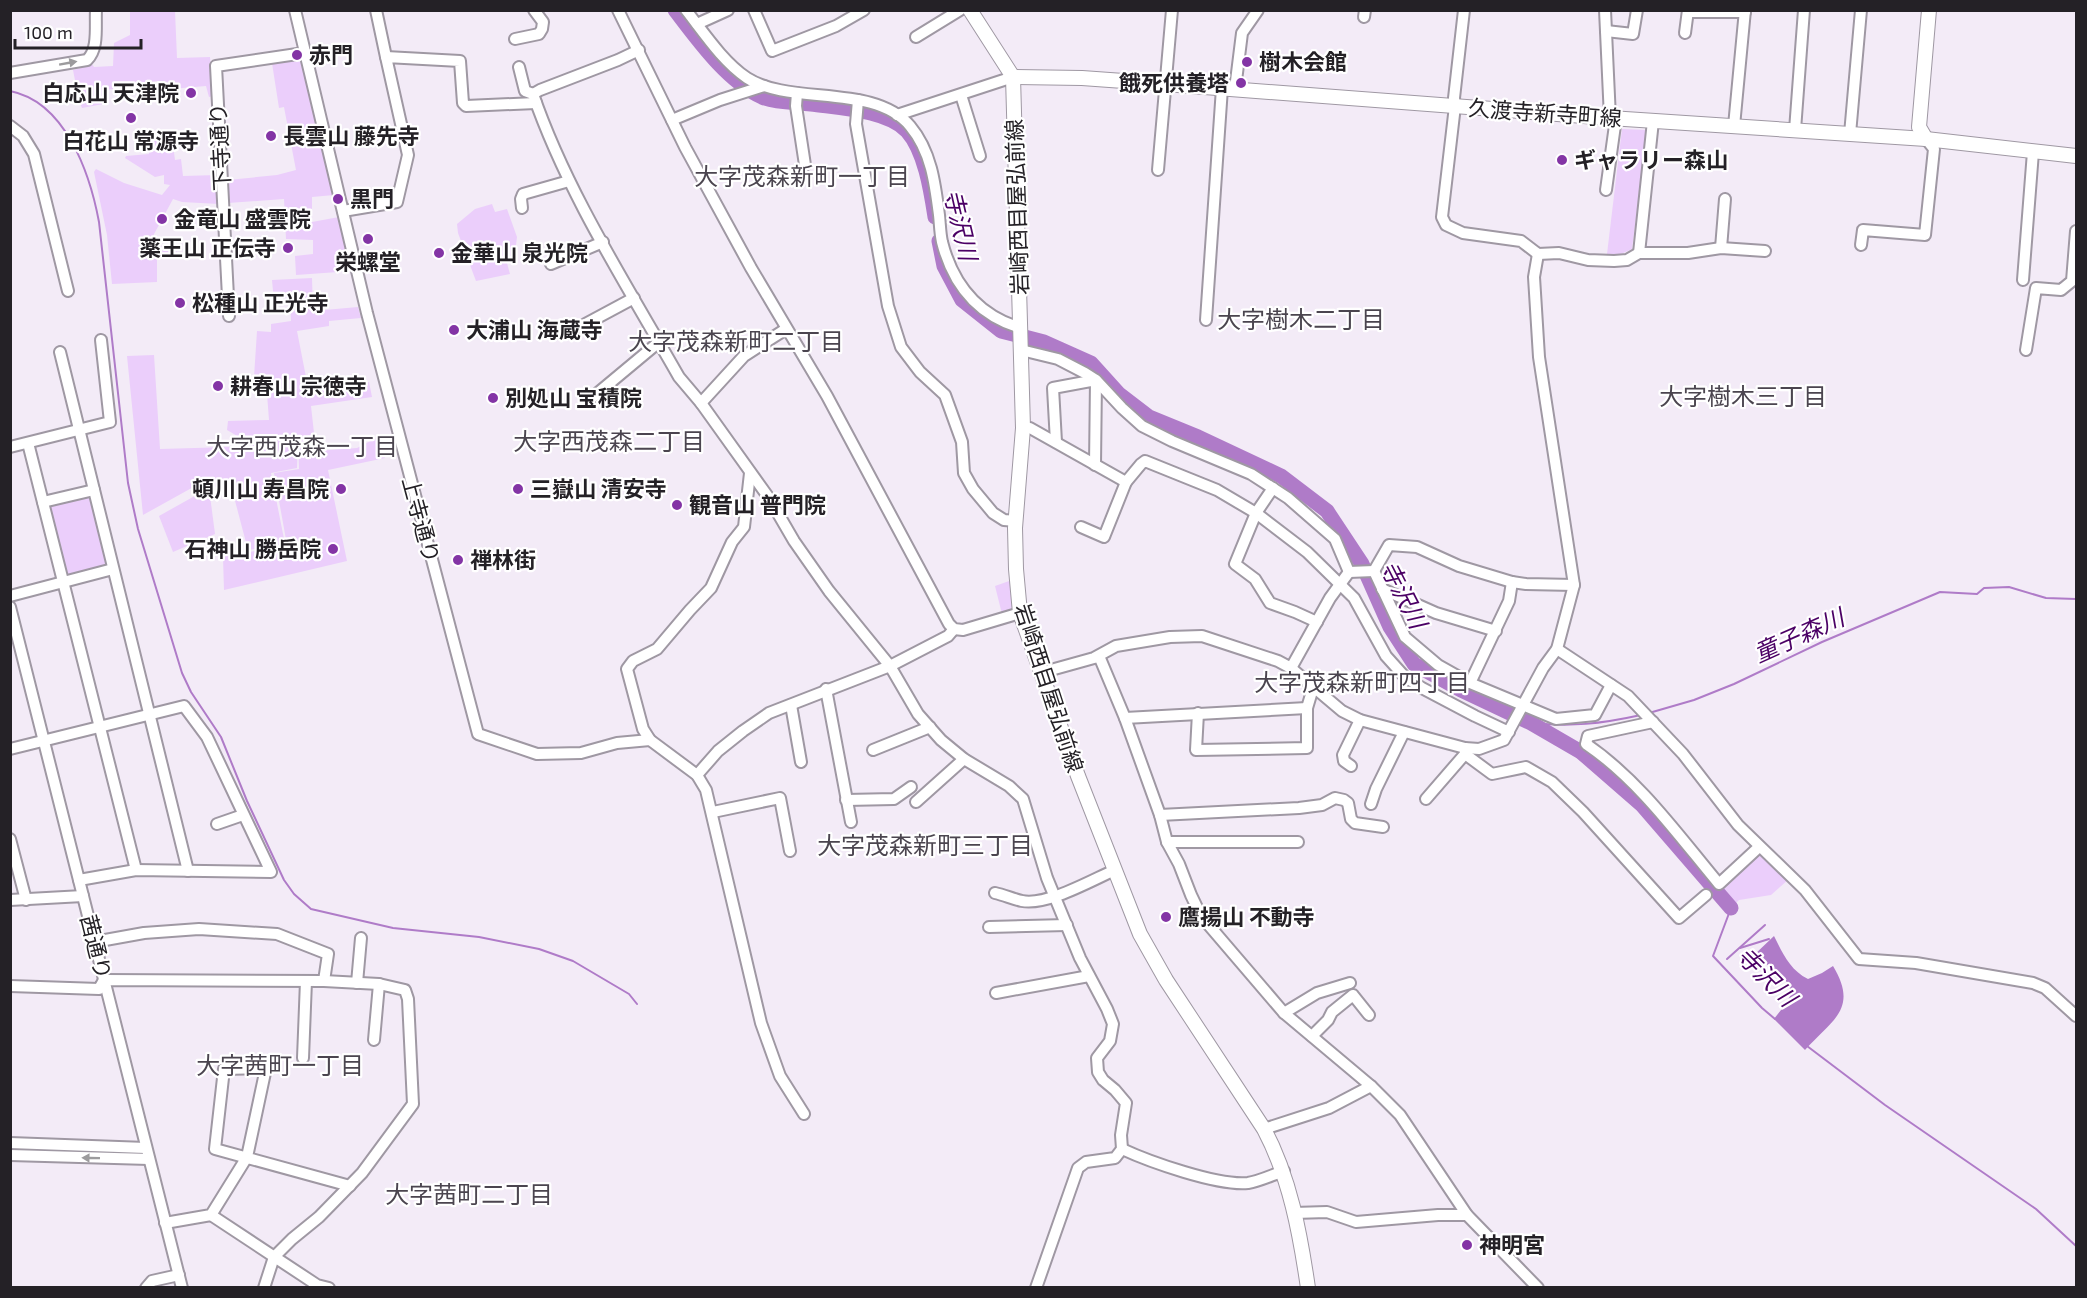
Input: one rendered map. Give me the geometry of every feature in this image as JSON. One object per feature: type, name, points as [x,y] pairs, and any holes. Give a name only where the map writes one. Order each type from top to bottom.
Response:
[{"type":"main road","points":[[970,10],[1013,77]]},
{"type":"main road","points":[[1926,139],[1919,127],[1929,10]]},
{"type":"main road","name":"久渡寺新寺町線","points":[[1013,77],[1082,78],[1926,139],[2076,156]]},
{"type":"main road","name":"岩崎西目屋弘前線","points":[[1013,77],[1023,428],[1016,521],[1016,569],[1020,613],[1040,673],[1140,934],[1166,980],[1264,1129],[1284,1172],[1308,1287]]},
{"type":"street","points":[[10,73],[87,60],[92,55],[95,41],[96,10]]},
{"type":"street","name":"上寺通り","points":[[295,10],[367,313],[478,734],[537,754],[581,753],[617,743],[650,740]]},
{"type":"street","points":[[343,212],[397,202],[408,154],[376,10]]},
{"type":"street","points":[[515,39],[539,34],[543,22],[534,10]]},
{"type":"street","points":[[618,10],[690,157],[786,329],[827,396],[949,624],[954,629],[963,630],[1020,613]]},
{"type":"street","points":[[686,10],[746,78],[764,86],[857,106],[879,106],[909,124],[931,162],[942,241],[953,270],[965,292],[984,311],[1021,339],[1096,380],[1142,426],[1251,474],[1288,498],[1335,539],[1351,572]]},
{"type":"street","points":[[697,24],[728,10]]},
{"type":"street","points":[[754,10],[772,51],[837,26],[864,10]]},
{"type":"street","points":[[916,37],[960,10]]},
{"type":"street","points":[[1158,170],[1172,10]]},
{"type":"street","points":[[1206,320],[1229,88],[1242,33],[1258,10]]},
{"type":"street","points":[[1464,10],[1442,217],[1446,225],[1463,233],[1521,242],[1538,254],[1559,253],[1588,260],[1627,260],[1639,253],[1688,253],[1720,248],[1765,251]]},
{"type":"street","points":[[1605,10],[1613,118],[1606,190]]},
{"type":"street","points":[[1606,31],[1633,34],[1636,10]]},
{"type":"street","points":[[1795,130],[1804,10]]},
{"type":"street","points":[[1850,134],[1861,10]]},
{"type":"street","points":[[1685,33],[1688,11],[1745,11],[1734,126]]},
{"type":"street","points":[[534,99],[540,90],[639,50]]},
{"type":"street","name":"下寺通り","points":[[229,316],[216,66],[304,53]]},
{"type":"street","points":[[386,57],[460,61],[463,103],[466,106],[534,99]]},
{"type":"street","points":[[519,67],[525,91],[534,99],[569,181],[679,377],[701,403],[769,498],[794,541],[829,591],[890,666],[918,714],[941,740],[964,759],[1010,786],[1023,799],[1047,878],[1089,976],[1113,1024],[1110,1041],[1097,1058],[1097,1068],[1103,1080],[1126,1103],[1120,1135],[1122,1149],[1115,1158],[1086,1162],[1078,1168],[1036,1287]]},
{"type":"street","points":[[897,115],[1013,77]]},
{"type":"street","points":[[672,120],[764,86]]},
{"type":"street","points":[[797,93],[796,106],[805,165]]},
{"type":"street","points":[[961,95],[980,156]]},
{"type":"street","points":[[857,106],[856,124],[888,306],[901,347],[920,372],[945,395],[962,442],[964,473],[972,489],[993,513],[1004,519],[1016,521]]},
{"type":"street","points":[[1639,253],[1653,121]]},
{"type":"street","points":[[10,126],[23,136],[34,154],[68,291]]},
{"type":"street","points":[[1861,245],[1863,230],[1925,235],[1934,149],[1926,139]]},
{"type":"street","points":[[2023,280],[2033,152]]},
{"type":"street","points":[[522,208],[523,194],[569,181]]},
{"type":"street","points":[[1720,248],[1725,199]]},
{"type":"street","points":[[2026,350],[2036,288],[2061,290],[2072,281],[2076,231]]},
{"type":"street","points":[[551,264],[603,242]]},
{"type":"street","points":[[1426,799],[1465,751],[1491,746],[1504,740],[1511,730],[1543,668],[1557,650],[1574,585],[1539,357],[1534,278],[1538,254]]},
{"type":"street","points":[[580,327],[634,298]]},
{"type":"street","points":[[701,403],[744,356],[786,329]]},
{"type":"street","points":[[10,447],[110,422],[101,340]]},
{"type":"street","points":[[593,397],[659,342]]},
{"type":"street","points":[[60,352],[189,871]]},
{"type":"street","points":[[1056,442],[1053,388],[1096,380]]},
{"type":"street","points":[[1095,465],[1096,380]]},
{"type":"street","points":[[1023,428],[1030,428],[1126,482]]},
{"type":"street","points":[[28,443],[136,870]]},
{"type":"street","points":[[1081,527],[1104,537],[1126,482],[1145,461],[1217,490],[1256,513],[1307,552],[1354,598],[1386,656],[1404,676],[1432,693],[1511,730]]},
{"type":"street","points":[[750,472],[744,527],[732,542],[711,588],[657,649],[633,661],[627,669],[643,729],[650,740],[697,775],[706,790],[761,1023],[780,1076],[804,1114]]},
{"type":"street","points":[[1273,488],[1256,513],[1235,564],[1255,579],[1270,603],[1317,622]]},
{"type":"street","points":[[43,502],[94,490]]},
{"type":"street","points":[[1371,571],[1389,545],[1417,548],[1459,566],[1512,582],[1574,585]]},
{"type":"street","points":[[10,596],[113,569]]},
{"type":"street","points":[[1291,668],[1339,585],[1351,572],[1371,571]]},
{"type":"street","points":[[1371,571],[1405,637],[1438,665],[1522,708],[1556,719],[1595,715],[1611,685]]},
{"type":"street","points":[[1470,683],[1509,601],[1512,582]]},
{"type":"street","points":[[1382,589],[1436,613],[1496,631]]},
{"type":"street","name":"茜通り","points":[[10,607],[182,1287]]},
{"type":"street","points":[[697,775],[718,751],[770,713],[826,689],[847,684],[890,666],[948,636],[954,629]]},
{"type":"street","points":[[1040,673],[1099,656],[1116,646],[1170,637],[1202,636],[1278,661],[1291,668],[1342,711],[1359,720],[1465,751],[1492,774],[1526,767],[1552,782],[1583,812],[1679,918],[1706,895]]},
{"type":"street","points":[[1557,650],[1628,696],[1683,754],[1738,825],[1805,890],[1859,958],[1916,963],[2033,983],[2045,988],[2076,1016]]},
{"type":"street","points":[[1099,656],[1125,718],[1160,815],[1167,842],[1201,916],[1284,1013],[1371,1086],[1400,1115],[1467,1215],[1538,1287]]},
{"type":"street","points":[[1198,713],[1196,750],[1307,748],[1307,708],[1313,688]]},
{"type":"street","points":[[826,689],[851,822]]},
{"type":"street","points":[[791,705],[801,762]]},
{"type":"street","points":[[10,749],[184,706],[207,737],[271,872],[136,870],[79,880]]},
{"type":"street","points":[[1125,718],[1307,708]]},
{"type":"street","points":[[1351,766],[1344,761],[1343,755],[1359,720]]},
{"type":"street","points":[[1651,720],[1588,736],[1586,744],[1604,757],[1646,798],[1719,884],[1760,847]]},
{"type":"street","points":[[873,750],[930,727]]},
{"type":"street","points":[[1371,804],[1404,732]]},
{"type":"street","points":[[916,802],[964,759]]},
{"type":"street","points":[[846,800],[894,799],[911,787]]},
{"type":"street","points":[[713,812],[780,798],[790,851]]},
{"type":"street","points":[[1160,815],[1299,808],[1323,805],[1335,798],[1348,803],[1355,823],[1383,827]]},
{"type":"street","points":[[217,824],[243,815]]},
{"type":"street","points":[[10,839],[26,900]]},
{"type":"street","points":[[1167,842],[1298,842]]},
{"type":"street","points":[[995,893],[1023,901],[1056,897],[1115,870]]},
{"type":"street","points":[[10,900],[83,896]]},
{"type":"street","points":[[989,927],[1067,925]]},
{"type":"street","points":[[94,942],[144,933],[199,929],[277,934],[328,954],[324,981]]},
{"type":"street","points":[[357,983],[361,938]]},
{"type":"street","points":[[996,993],[1089,976]]},
{"type":"street","points":[[10,986],[99,989],[104,980],[324,981],[379,984],[405,990],[408,999],[413,1104],[381,1150],[350,1186],[274,1257],[264,1287]]},
{"type":"street","points":[[303,1058],[306,981]]},
{"type":"street","points":[[1284,1013],[1317,993],[1350,983]]},
{"type":"street","points":[[374,1040],[379,984]]},
{"type":"street","points":[[1312,1036],[1328,1020],[1332,1012],[1353,995],[1369,1015]]},
{"type":"street","points":[[211,1215],[247,1157],[266,1068],[224,1070],[215,1149],[247,1157],[350,1186]]},
{"type":"street","points":[[1264,1129],[1329,1108],[1371,1086]]},
{"type":"street","points":[[10,1143],[146,1148]]},
{"type":"street","points":[[1122,1149],[1142,1158],[1224,1181],[1248,1183],[1284,1172]]},
{"type":"street","points":[[10,1155],[149,1160]]},
{"type":"street","points":[[1294,1213],[1327,1212],[1356,1222],[1438,1215],[1467,1215]]},
{"type":"street","points":[[165,1223],[211,1215],[317,1285],[329,1287]]},
{"type":"street","points":[[146,1287],[152,1281],[179,1275]]},
{"type":"shaded area","points":[[130,11],[175,11],[177,58],[210,57],[213,96],[209,97],[206,86],[160,90],[159,81],[131,83],[130,88],[104,90],[103,104],[82,108],[73,70],[91,63],[94,67],[113,66],[114,43],[130,35]]},
{"type":"shaded area","points":[[300,59],[334,195],[312,197],[312,222],[339,217],[352,271],[296,275],[295,256],[313,254],[313,240],[286,239],[284,199],[228,203],[228,180],[277,175],[296,170],[284,107],[279,108],[272,63]]},
{"type":"shaded area","points":[[1622,129],[1647,130],[1632,249],[1621,254],[1607,254]]},
{"type":"shaded area","points":[[148,139],[163,139],[164,149],[173,145],[175,160],[181,159],[183,176],[218,175],[219,204],[182,202],[173,199],[147,247],[177,246],[176,258],[157,257],[157,282],[112,284],[107,235],[94,172],[96,169],[124,183],[162,195],[170,185],[164,184],[164,175],[155,177],[125,158],[126,156],[149,154]]},
{"type":"shaded area","points":[[492,204],[495,212],[507,209],[517,237],[514,261],[507,263],[510,274],[476,281],[458,233],[457,224],[475,209]]},
{"type":"shaded area","points":[[312,278],[313,311],[358,307],[361,318],[329,321],[329,326],[297,331],[306,377],[316,377],[321,389],[369,382],[372,397],[311,406],[316,451],[357,448],[380,436],[385,458],[328,470],[347,561],[224,590],[223,557],[287,545],[274,473],[299,469],[298,439],[297,468],[271,473],[285,544],[248,550],[234,497],[210,484],[197,485],[143,515],[127,356],[154,355],[160,449],[251,444],[227,430],[228,421],[269,420],[266,381],[254,377],[257,331],[271,332],[271,324],[291,321],[290,302],[274,301],[272,280]]},
{"type":"shaded area","points":[[209,488],[215,534],[173,552],[159,516]]},
{"type":"shaded area","points":[[92,495],[109,564],[106,568],[70,576],[66,573],[49,506]]},
{"type":"shaded area","points":[[1012,580],[1014,602],[1010,611],[1002,614],[995,586]]},
{"type":"shaded area","points":[[1758,853],[1763,853],[1789,879],[1771,895],[1739,900],[1736,903],[1722,886]]},
{"type":"shaded area","points":[[1774,936],[1796,971],[1808,979],[1833,966],[1840,981],[1843,1004],[1839,1013],[1805,1050],[1774,1019],[1790,996],[1788,984],[1771,967],[1753,956]]},
{"type":"waterway","name":"寺沢川","points":[[675,10],[725,70],[749,90],[762,97],[875,114],[888,118],[907,131],[923,160],[935,217]]},
{"type":"waterway","points":[[10,91],[30,98],[46,109],[60,125],[82,162],[99,222],[128,483],[138,529],[182,673],[191,692],[221,737],[247,801],[284,880],[294,894],[311,909],[393,928],[479,937],[539,949],[573,961],[629,994],[637,1004]]},
{"type":"waterway","name":"寺沢川","points":[[939,241],[944,266],[962,300],[1001,331],[1044,342],[1091,363],[1119,394],[1149,417],[1281,476],[1327,511],[1362,564],[1390,627],[1414,664],[1461,690],[1531,723],[1581,752],[1642,805],[1731,908]]},
{"type":"waterway","name":"童子森川","points":[[1649,713],[1694,700],[1734,684],[1822,642],[1940,592],[1977,594],[1984,588],[2009,587],[2046,598],[2076,599]]},
{"type":"waterway","name":"童子森川","points":[[1531,723],[1586,724],[1641,715]]},
{"type":"waterway","name":"寺沢川","points":[[1731,908],[1713,956],[1775,1019]]},
{"type":"waterway","points":[[1727,959],[1765,925]]},
{"type":"waterway","points":[[1740,948],[1769,939]]},
{"type":"waterway","name":"寺沢川","points":[[1807,1046],[1885,1105],[2036,1209],[2076,1246]]},
{"type":"place","name":"赤門","points":[[297,55]]},
{"type":"place","name":"樹木会館","points":[[1247,62]]},
{"type":"place","name":"餓死供養塔","points":[[1241,83]]},
{"type":"place","name":"白応山 天津院","points":[[191,93]]},
{"type":"place","name":"白花山 常源寺","points":[[131,118]]},
{"type":"place","name":"長雲山 藤先寺","points":[[271,136]]},
{"type":"place","name":"ギャラリー森山","points":[[1562,160]]},
{"type":"place","name":"黒門","points":[[338,199]]},
{"type":"place","name":"金竜山 盛雲院","points":[[162,219]]},
{"type":"place","name":"栄螺堂","points":[[368,239]]},
{"type":"place","name":"薬王山 正伝寺","points":[[288,248]]},
{"type":"place","name":"金華山 泉光院","points":[[439,253]]},
{"type":"place","name":"松種山 正光寺","points":[[180,303]]},
{"type":"place","name":"大浦山 海蔵寺","points":[[454,330]]},
{"type":"place","name":"耕春山 宗徳寺","points":[[218,386]]},
{"type":"place","name":"別処山 宝積院","points":[[493,398]]},
{"type":"place","name":"頓川山 寿昌院","points":[[341,489]]},
{"type":"place","name":"三嶽山 清安寺","points":[[518,489]]},
{"type":"place","name":"観音山 普門院","points":[[677,505]]},
{"type":"place","name":"石神山 勝岳院","points":[[333,549]]},
{"type":"place","name":"禅林街","points":[[458,560]]},
{"type":"place","name":"鷹揚山 不動寺","points":[[1166,917]]},
{"type":"place","name":"神明宮","points":[[1467,1245]]},
{"type":"district","name":"大字茂森新町一丁目","points":[[802,177]]},
{"type":"district","name":"大字樹木二丁目","points":[[1301,320]]},
{"type":"district","name":"大字茂森新町二丁目","points":[[736,342]]},
{"type":"district","name":"大字樹木三丁目","points":[[1743,397]]},
{"type":"district","name":"大字西茂森二丁目","points":[[609,442]]},
{"type":"district","name":"大字西茂森一丁目","points":[[302,447]]},
{"type":"district","name":"大字茂森新町四丁目","points":[[1362,683]]},
{"type":"district","name":"大字茂森新町三丁目","points":[[925,846]]},
{"type":"district","name":"大字茜町一丁目","points":[[280,1066]]},
{"type":"district","name":"大字茜町二丁目","points":[[469,1195]]}]
